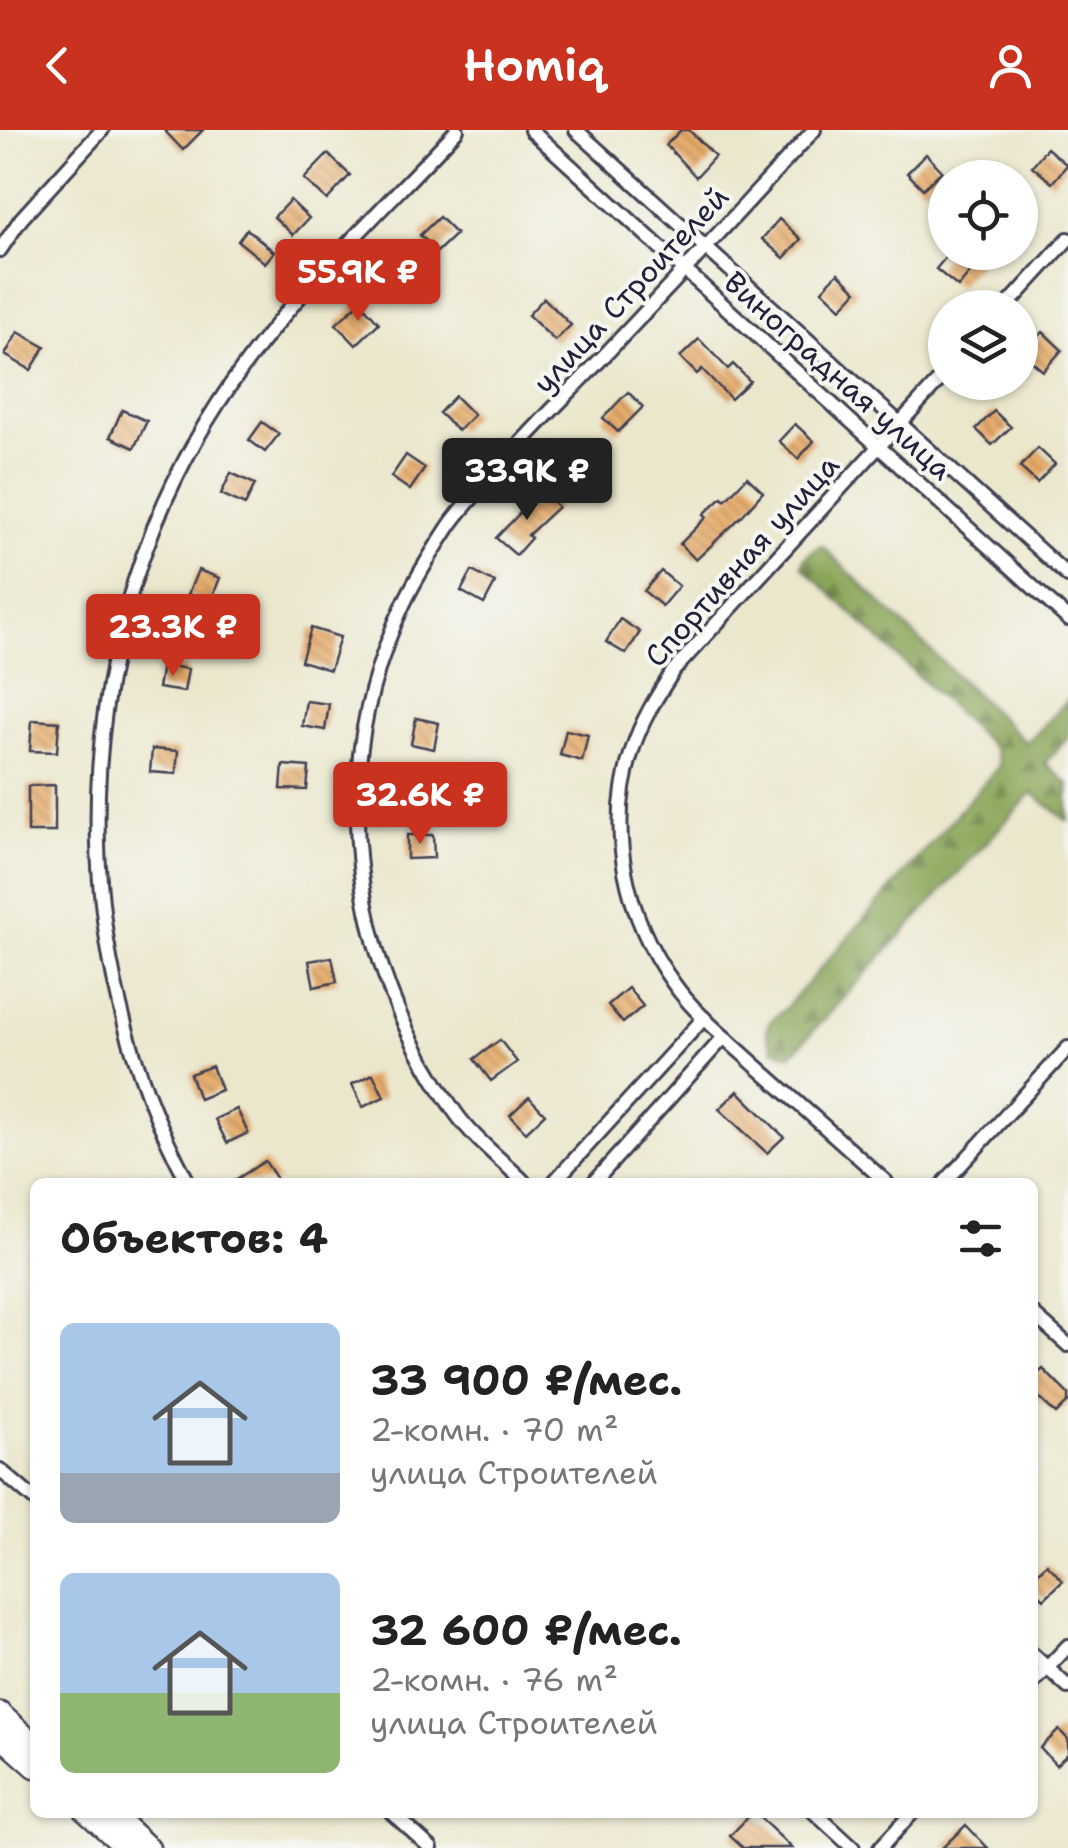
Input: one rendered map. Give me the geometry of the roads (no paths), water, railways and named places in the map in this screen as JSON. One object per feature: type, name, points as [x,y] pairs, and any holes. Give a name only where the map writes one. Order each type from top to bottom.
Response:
[{"type":"main road","points":[[0,1713],[30,1740]]},
{"type":"main road","points":[[0,1736],[30,1763]]},
{"type":"main road","points":[[93,1818],[126,1848]]},
{"type":"main road","points":[[116,1818],[149,1848]]},
{"type":"street","points":[[0,250],[21,219],[102,130]]},
{"type":"street","points":[[186,1178],[152,1108],[132,1050],[110,963],[99,877],[97,788],[102,728],[123,618],[176,476],[244,365],[308,289],[456,130]]},
{"type":"street","name":"Виноградная улица","points":[[531,130],[1068,618]]},
{"type":"street","name":"Виноградная улица","points":[[576,130],[1068,576]]},
{"type":"street","name":"улица Строителей","points":[[520,1178],[458,1116],[418,1054],[388,990],[369,924],[358,858],[357,791],[365,724],[381,661],[404,602],[448,527],[501,464],[814,130]]},
{"type":"street","points":[[1022,290],[1068,238]]},
{"type":"street","name":"Спортивная улица","points":[[882,1178],[704,1018],[654,956],[632,904],[621,850],[622,799],[631,753],[648,710],[674,670],[928,393]]},
{"type":"street","points":[[558,1178],[704,1018]]},
{"type":"street","points":[[598,1178],[724,1036]]},
{"type":"street","points":[[949,1178],[1068,1048]]},
{"type":"street","points":[[1038,1318],[1068,1344]]},
{"type":"street","points":[[0,1470],[30,1496]]},
{"type":"street","points":[[1038,1678],[1068,1646]]},
{"type":"street","points":[[1038,1660],[1068,1687]]},
{"type":"street","points":[[398,1818],[430,1848]]},
{"type":"street","points":[[820,1818],[853,1848]]},
{"type":"street","points":[[880,1848],[908,1818]]}]
